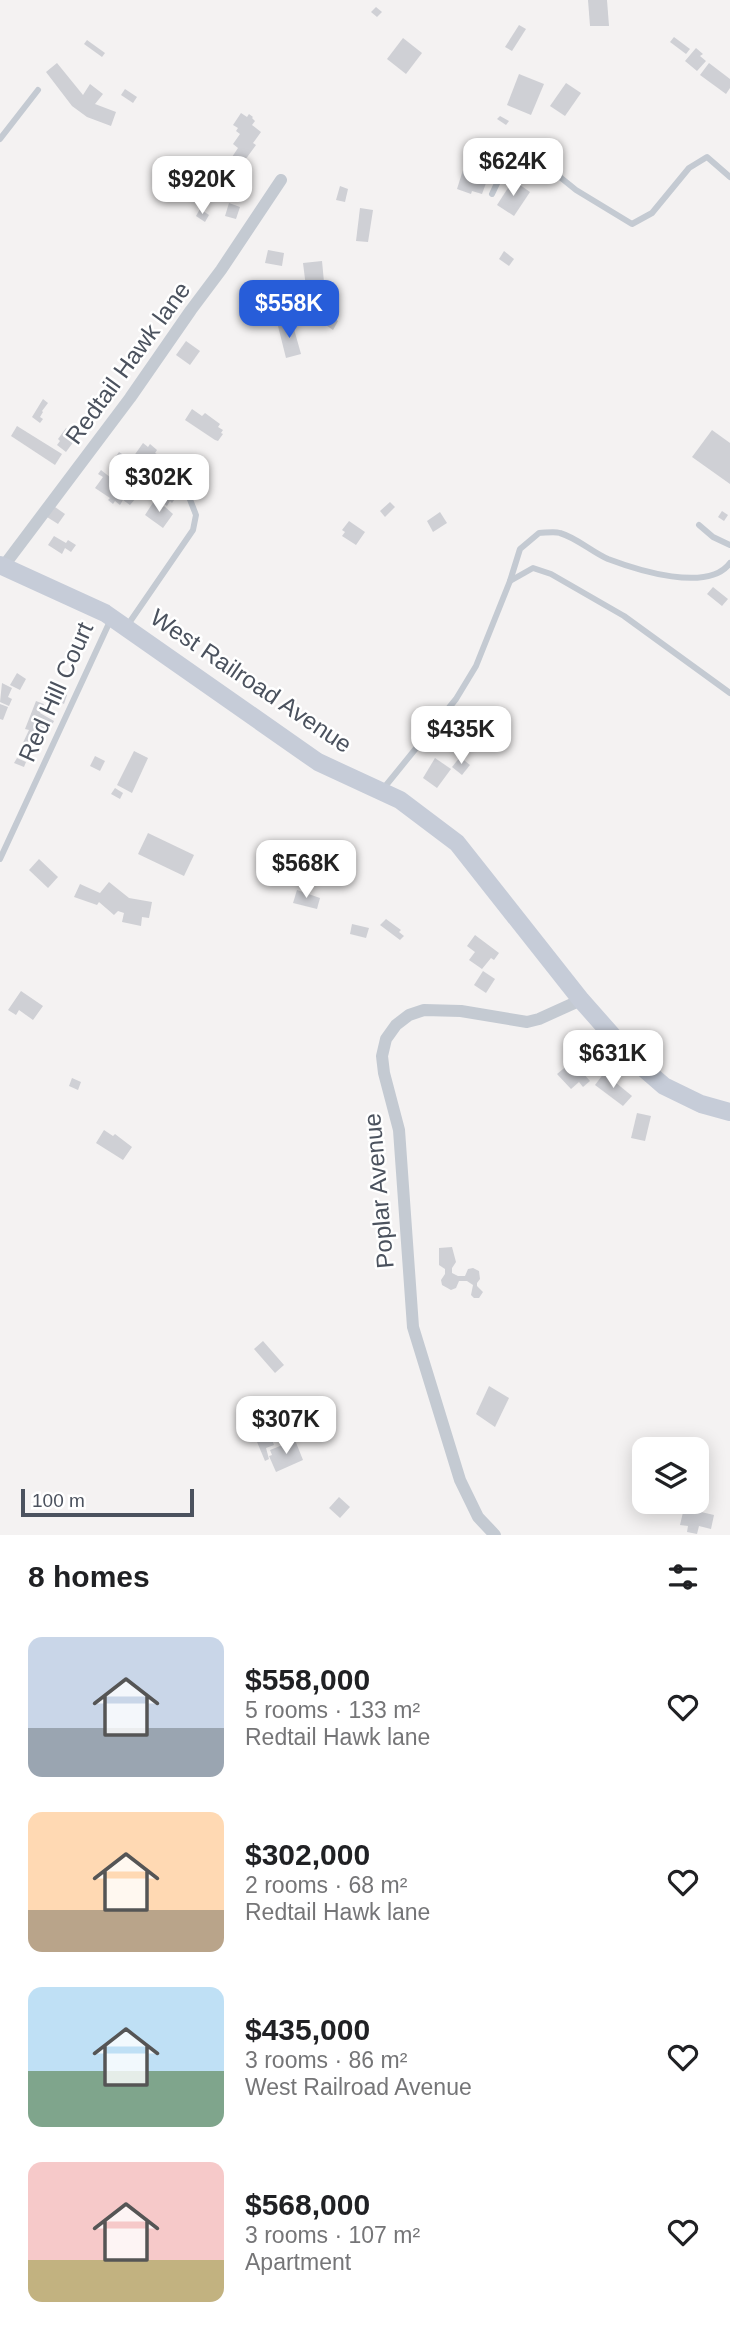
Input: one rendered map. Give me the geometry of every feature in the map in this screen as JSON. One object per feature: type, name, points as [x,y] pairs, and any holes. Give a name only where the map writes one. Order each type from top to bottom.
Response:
[{"type":"main road","name":"West Railroad Avenue","points":[[1,566],[119,622],[318,762],[400,800],[457,843],[580,1000],[634,1060],[664,1086],[701,1104],[730,1112]]},
{"type":"street","name":"Redtail Hawk lane","points":[[1,566],[130,398],[281,180]]},
{"type":"street","name":"Poplar Avenue","points":[[495,1535],[478,1517],[460,1480],[413,1327],[399,1130],[382,1056],[386,1040],[396,1025],[409,1015],[424,1010],[461,1011],[527,1022],[580,1000]]},
{"type":"lane","points":[[0,139],[38,90]]},
{"type":"lane","points":[[492,194],[509,158],[529,152],[576,190],[632,224],[652,213],[689,168],[707,157],[730,177]]},
{"type":"lane","name":"Red Hill Court","points":[[0,859],[119,622],[193,530],[197,515],[184,484]]},
{"type":"lane","points":[[699,526],[730,545]]},
{"type":"lane","points":[[382,790],[456,699],[475,666],[510,581],[520,549],[539,533],[559,533],[607,558],[674,577],[696,578],[713,575],[730,563]]},
{"type":"lane","points":[[510,581],[533,568],[551,573],[624,617],[730,693]]},
{"type":"building","points":[[588,0],[607,0],[609,26],[590,26]]},
{"type":"building","points":[[376,7],[382,12],[377,17],[371,12]]},
{"type":"building","points":[[519,25],[526,29],[512,51],[505,47]]},
{"type":"building","points":[[674,37],[690,49],[686,54],[670,42]]},
{"type":"building","points":[[403,38],[422,53],[406,74],[387,59]]},
{"type":"building","points":[[87,40],[105,53],[102,57],[84,44]]},
{"type":"building","points":[[696,48],[706,61],[697,71],[685,61]]},
{"type":"building","points":[[57,63],[83,95],[90,84],[103,94],[95,104],[116,112],[111,126],[87,117],[72,106],[46,72]]},
{"type":"building","points":[[709,63],[730,79],[730,88],[726,94],[700,75]]},
{"type":"building","points":[[519,74],[544,84],[531,115],[507,105]]},
{"type":"building","points":[[566,83],[581,93],[565,116],[550,106]]},
{"type":"building","points":[[125,89],[137,97],[133,103],[121,95]]},
{"type":"building","points":[[241,113],[253,117],[255,121],[252,125],[261,132],[253,143],[256,145],[240,167],[230,160],[238,148],[233,144],[240,134],[236,131],[238,128],[233,125]]},
{"type":"building","points":[[500,116],[509,121],[506,125],[497,119]]},
{"type":"building","points":[[468,154],[483,159],[479,171],[489,175],[482,194],[472,191],[471,194],[457,189]]},
{"type":"building","points":[[513,180],[530,192],[514,216],[497,205]]},
{"type":"building","points":[[340,186],[348,189],[345,202],[336,200]]},
{"type":"building","points":[[229,203],[240,207],[236,219],[225,216]]},
{"type":"building","points":[[360,208],[373,210],[368,242],[356,241]]},
{"type":"building","points":[[200,209],[209,215],[205,222],[196,216]]},
{"type":"building","points":[[268,250],[284,253],[282,266],[265,263]]},
{"type":"building","points":[[504,251],[514,259],[509,266],[499,259]]},
{"type":"building","points":[[322,261],[325,293],[307,295],[303,263]]},
{"type":"building","points":[[251,295],[255,307],[251,308],[247,297]]},
{"type":"building","points":[[326,312],[338,321],[333,330],[320,321]]},
{"type":"building","points":[[292,322],[301,354],[286,358],[278,326]]},
{"type":"building","points":[[186,341],[200,351],[190,365],[176,355]]},
{"type":"building","points":[[43,399],[48,403],[42,411],[40,417],[43,419],[40,423],[32,417]]},
{"type":"building","points":[[192,409],[202,416],[205,413],[220,424],[218,427],[223,430],[223,434],[218,441],[185,420]]},
{"type":"building","points":[[17,426],[62,454],[55,465],[11,436]]},
{"type":"building","points":[[66,428],[77,437],[66,452],[57,445]]},
{"type":"building","points":[[712,430],[730,443],[730,484],[692,457]]},
{"type":"building","points":[[143,443],[148,447],[150,444],[157,450],[155,453],[162,457],[155,466],[150,463],[145,470],[179,493],[167,506],[156,498],[159,494],[112,462],[119,452],[131,460]]},
{"type":"building","points":[[101,470],[136,498],[130,505],[123,500],[120,505],[115,501],[113,504],[108,500],[110,498],[95,488],[103,477],[98,474]]},
{"type":"building","points":[[154,501],[173,514],[163,528],[145,515]]},
{"type":"building","points":[[390,502],[395,507],[385,517],[380,511]]},
{"type":"building","points":[[55,507],[65,514],[58,524],[47,517]]},
{"type":"building","points":[[722,511],[728,515],[724,521],[718,517]]},
{"type":"building","points":[[440,512],[447,523],[433,532],[427,521]]},
{"type":"building","points":[[349,521],[365,532],[356,545],[342,536],[345,532],[342,530]]},
{"type":"building","points":[[54,536],[76,545],[71,552],[65,548],[62,554],[48,545]]},
{"type":"building","points":[[713,587],[728,599],[722,606],[707,594]]},
{"type":"building","points":[[17,673],[26,679],[20,690],[10,685]]},
{"type":"building","points":[[2,683],[12,688],[8,697],[12,699],[9,706],[0,702]]},
{"type":"building","points":[[60,693],[67,695],[64,704],[57,701]]},
{"type":"building","points":[[36,701],[44,704],[40,713],[54,721],[48,733],[40,730],[32,752],[21,747],[29,730],[25,729]]},
{"type":"building","points":[[0,704],[8,707],[3,720],[0,719]]},
{"type":"building","points":[[134,751],[148,758],[132,793],[117,785]]},
{"type":"building","points":[[95,756],[105,761],[100,771],[90,766]]},
{"type":"building","points":[[460,757],[470,765],[462,775],[452,767]]},
{"type":"building","points":[[17,758],[26,762],[24,767],[14,763]]},
{"type":"building","points":[[435,758],[451,769],[437,788],[423,778]]},
{"type":"building","points":[[115,788],[123,793],[120,799],[111,794]]},
{"type":"building","points":[[148,833],[194,855],[184,876],[138,854]]},
{"type":"building","points":[[39,859],[58,877],[48,888],[29,870]]},
{"type":"building","points":[[109,882],[129,898],[152,902],[149,918],[142,917],[141,926],[122,922],[124,913],[118,911],[114,915],[99,902],[97,905],[74,897],[80,884],[100,893]]},
{"type":"building","points":[[297,890],[320,898],[317,909],[293,903]]},
{"type":"building","points":[[386,919],[401,930],[399,932],[404,936],[400,940],[380,925]]},
{"type":"building","points":[[352,924],[369,928],[366,938],[350,934]]},
{"type":"building","points":[[475,935],[499,953],[482,969],[469,960],[475,952],[467,946]]},
{"type":"building","points":[[483,971],[495,979],[486,993],[474,985]]},
{"type":"building","points":[[21,991],[43,1006],[33,1020],[19,1010],[16,1015],[8,1010]]},
{"type":"building","points":[[583,1043],[605,1066],[596,1074],[589,1066],[582,1072],[590,1081],[583,1087],[579,1082],[571,1089],[557,1074],[569,1064],[565,1060]]},
{"type":"building","points":[[604,1073],[632,1096],[623,1106],[595,1085]]},
{"type":"building","points":[[72,1078],[81,1082],[78,1090],[69,1086]]},
{"type":"building","points":[[637,1113],[651,1116],[645,1141],[631,1138]]},
{"type":"building","points":[[104,1130],[113,1136],[115,1134],[132,1147],[123,1160],[96,1143]]},
{"type":"building","points":[[452,1247],[456,1262],[452,1273],[465,1276],[468,1269],[479,1271],[477,1286],[483,1292],[479,1298],[471,1295],[473,1285],[467,1281],[459,1281],[456,1288],[451,1290],[442,1285],[445,1269],[439,1265],[439,1248]]},
{"type":"building","points":[[263,1341],[284,1365],[275,1373],[254,1349]]},
{"type":"building","points":[[489,1386],[509,1398],[495,1427],[476,1414]]},
{"type":"building","points":[[266,1424],[274,1445],[266,1448],[269,1459],[265,1461],[252,1430]]},
{"type":"building","points":[[295,1440],[303,1460],[276,1472],[269,1456],[272,1455],[270,1450]]},
{"type":"building","points":[[339,1497],[350,1507],[340,1518],[329,1508]]},
{"type":"building","points":[[683,1514],[714,1515],[711,1529],[699,1526],[697,1534],[687,1532],[688,1526],[680,1525]]}]
